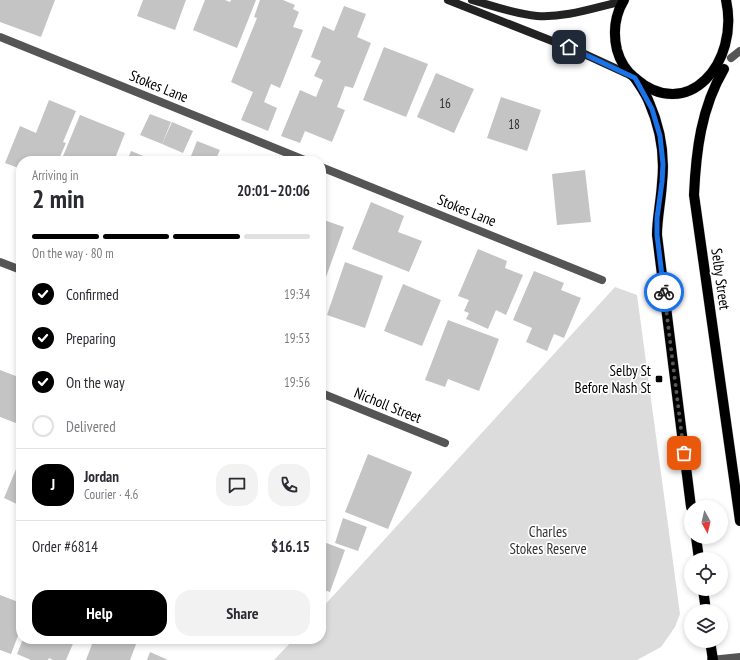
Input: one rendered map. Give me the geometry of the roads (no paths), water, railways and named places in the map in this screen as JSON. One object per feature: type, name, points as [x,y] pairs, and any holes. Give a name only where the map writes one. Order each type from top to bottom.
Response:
[{"type":"main road","points":[[448,0],[580,52],[634,78],[654,90],[665,93],[679,94],[696,90],[707,85],[724,70]]},
{"type":"main road","points":[[472,0],[524,14],[542,16],[561,15],[624,0]]},
{"type":"main road","points":[[624,0],[616,20],[615,38],[620,59],[634,78],[652,109],[661,145],[663,173],[657,235],[691,500]]},
{"type":"main road","name":"Selby Street","points":[[726,0],[734,16],[736,40],[731,58],[715,84],[703,118],[697,154],[694,195],[740,521]]},
{"type":"main road","points":[[711,648],[712,660]]},
{"type":"street","name":"Stokes Lane","points":[[0,37],[295,156]]},
{"type":"street","points":[[731,58],[740,51]]},
{"type":"street","name":"Stokes Lane","points":[[326,169],[602,280]]},
{"type":"street","points":[[0,262],[16,268]]},
{"type":"street","name":"Nicholl Street","points":[[326,395],[445,443]]},
{"type":"street","points":[[712,660],[740,657]]},
{"type":"place","name":"Selby St Before Nash St","points":[[659,379]]},
{"type":"park label","name":"Charles Stokes Reserve","points":[[548,540]]}]
